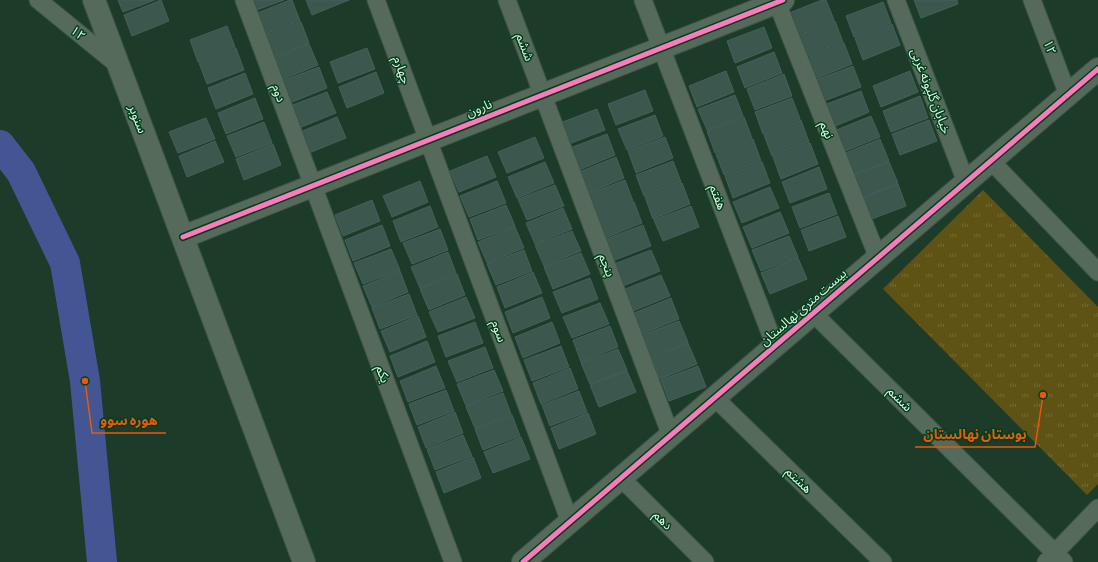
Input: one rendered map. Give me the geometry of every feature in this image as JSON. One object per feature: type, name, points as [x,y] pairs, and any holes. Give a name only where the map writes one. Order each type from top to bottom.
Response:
[{"type":"street","name":"۱۲","points":[[38,0],[119,66]]},
{"type":"street","name":"سنوبر","points":[[94,0],[304,562]]},
{"type":"street","name":"دوم","points":[[244,0],[313,186]]},
{"type":"street","name":"چهارم","points":[[376,0],[428,140]]},
{"type":"street","name":"ششم","points":[[507,0],[543,95]]},
{"type":"street","points":[[643,0],[661,48]]},
{"type":"street","name":"خیابان گلپونه غربی","points":[[896,0],[966,182]]},
{"type":"street","name":"۱۲","points":[[1032,0],[1068,95]]},
{"type":"street","name":"نارون","points":[[183,237],[778,1]]},
{"type":"street","name":"نهم","points":[[778,1],[878,258]]},
{"type":"street","name":"هفتم","points":[[661,48],[774,346]]},
{"type":"street","name":"بیست متری نهالستان","points":[[523,562],[1098,70]]},
{"type":"street","name":"پنجم","points":[[543,95],[671,436]]},
{"type":"street","name":"سوم","points":[[428,140],[570,522]]},
{"type":"street","points":[[991,161],[1098,272]]},
{"type":"street","name":"یکم","points":[[313,186],[453,562]]},
{"type":"street","name":"ششم","points":[[813,313],[1055,559]]},
{"type":"street","name":"هشتم","points":[[715,398],[883,562]]},
{"type":"street","name":"دهم","points":[[621,478],[705,562]]},
{"type":"street","points":[[1055,559],[1098,508]]},
{"type":"green space","points":[[983,190],[1098,307],[1098,484],[1087,495],[883,289]]},
{"type":"building","points":[[118,0],[155,0],[123,12]]},
{"type":"building","points":[[161,0],[169,21],[132,36],[124,15]]},
{"type":"building","points":[[250,0],[284,0],[254,11]]},
{"type":"building","points":[[292,0],[300,21],[263,35],[255,14]]},
{"type":"building","points":[[306,0],[349,0],[312,15]]},
{"type":"building","points":[[822,0],[826,0],[834,20],[797,34],[789,13]]},
{"type":"building","points":[[914,0],[957,0],[958,4],[921,18]]},
{"type":"building","points":[[883,2],[891,23],[854,37],[846,16]]},
{"type":"building","points":[[835,21],[843,42],[806,57],[798,35]]},
{"type":"building","points":[[301,22],[309,43],[272,58],[264,36]]},
{"type":"building","points":[[892,24],[900,45],[863,60],[855,38]]},
{"type":"building","points":[[227,26],[235,47],[198,62],[190,40]]},
{"type":"building","points":[[764,27],[772,48],[735,63],[727,41]]},
{"type":"building","points":[[844,43],[852,64],[815,79],[807,58]]},
{"type":"building","points":[[309,44],[318,65],[281,80],[273,59]]},
{"type":"building","points":[[236,48],[244,70],[207,84],[199,63]]},
{"type":"building","points":[[367,48],[375,69],[338,83],[330,62]]},
{"type":"building","points":[[774,52],[782,73],[745,88],[737,67]]},
{"type":"building","points":[[853,66],[861,87],[824,101],[816,80]]},
{"type":"building","points":[[319,67],[327,88],[290,103],[282,81]]},
{"type":"building","points":[[726,71],[734,92],[697,107],[689,86]]},
{"type":"building","points":[[910,71],[918,92],[881,107],[873,86]]},
{"type":"building","points":[[376,72],[384,93],[347,108],[339,87]]},
{"type":"building","points":[[245,73],[253,94],[216,109],[208,88]]},
{"type":"building","points":[[784,74],[792,96],[755,110],[747,89]]},
{"type":"building","points":[[645,90],[653,111],[616,125],[608,104]]},
{"type":"building","points":[[861,91],[869,112],[833,127],[824,105]]},
{"type":"building","points":[[327,92],[336,113],[299,128],[290,106]]},
{"type":"building","points":[[735,95],[743,116],[707,130],[698,109]]},
{"type":"building","points":[[920,96],[928,118],[891,132],[883,111]]},
{"type":"building","points":[[255,98],[263,119],[226,134],[218,113]]},
{"type":"building","points":[[792,98],[800,119],[763,134],[755,112]]},
{"type":"building","points":[[597,109],[605,130],[569,144],[560,123]]},
{"type":"building","points":[[655,115],[663,136],[627,150],[618,129]]},
{"type":"building","points":[[871,116],[880,137],[843,152],[834,131]]},
{"type":"building","points":[[337,117],[346,138],[309,153],[300,132]]},
{"type":"building","points":[[744,117],[752,138],[715,153],[707,131]]},
{"type":"building","points":[[206,118],[215,139],[178,153],[169,132]]},
{"type":"building","points":[[801,120],[809,142],[772,156],[764,135]]},
{"type":"building","points":[[929,120],[937,141],[900,155],[892,134]]},
{"type":"building","points":[[264,122],[272,143],[236,157],[227,136]]},
{"type":"building","points":[[607,134],[615,155],[579,170],[570,148]]},
{"type":"building","points":[[535,137],[544,158],[507,173],[498,152]]},
{"type":"building","points":[[665,137],[673,158],[636,173],[628,151]]},
{"type":"building","points":[[753,139],[761,161],[724,175],[716,154]]},
{"type":"building","points":[[880,139],[889,161],[852,175],[843,154]]},
{"type":"building","points":[[215,141],[224,162],[187,177],[179,156]]},
{"type":"building","points":[[810,143],[818,164],[781,179],[773,157]]},
{"type":"building","points":[[273,144],[281,165],[244,180],[236,159]]},
{"type":"building","points":[[487,156],[496,177],[459,192],[450,171]]},
{"type":"building","points":[[616,157],[624,178],[588,193],[579,172]]},
{"type":"building","points":[[673,161],[681,182],[644,196],[636,175]]},
{"type":"building","points":[[545,162],[554,183],[517,198],[508,177]]},
{"type":"building","points":[[762,162],[770,183],[733,198],[725,176]]},
{"type":"building","points":[[889,162],[898,183],[861,198],[852,176]]},
{"type":"building","points":[[819,167],[827,189],[790,203],[782,182]]},
{"type":"building","points":[[625,180],[633,201],[596,216],[588,194]]},
{"type":"building","points":[[420,181],[428,202],[392,217],[383,196]]},
{"type":"building","points":[[497,181],[506,203],[469,217],[460,196]]},
{"type":"building","points":[[682,183],[690,204],[653,219],[645,197]]},
{"type":"building","points":[[898,184],[906,206],[869,220],[861,199]]},
{"type":"building","points":[[555,185],[564,206],[527,220],[518,199]]},
{"type":"building","points":[[770,187],[779,208],[742,223],[733,202]]},
{"type":"building","points":[[829,193],[837,214],[800,228],[792,207]]},
{"type":"building","points":[[372,200],[380,221],[343,236],[335,215]]},
{"type":"building","points":[[634,202],[642,223],[605,238],[597,217]]},
{"type":"building","points":[[506,205],[515,226],[478,240],[470,219]]},
{"type":"building","points":[[430,206],[438,227],[401,242],[393,221]]},
{"type":"building","points":[[691,206],[699,227],[663,241],[654,220]]},
{"type":"building","points":[[563,208],[572,229],[535,244],[526,223]]},
{"type":"building","points":[[780,212],[789,233],[752,248],[743,227]]},
{"type":"building","points":[[838,216],[846,237],[809,251],[801,230]]},
{"type":"building","points":[[382,225],[390,246],[353,261],[345,240]]},
{"type":"building","points":[[643,225],[651,246],[615,260],[606,239]]},
{"type":"building","points":[[515,227],[524,248],[487,263],[478,242]]},
{"type":"building","points":[[440,229],[448,250],[412,264],[403,243]]},
{"type":"building","points":[[572,231],[581,251],[544,266],[535,245]]},
{"type":"building","points":[[789,236],[798,257],[761,271],[752,250]]},
{"type":"building","points":[[391,249],[400,270],[363,284],[354,263]]},
{"type":"building","points":[[524,250],[532,271],[496,285],[487,264]]},
{"type":"building","points":[[651,250],[660,271],[623,286],[614,264]]},
{"type":"building","points":[[448,252],[456,273],[420,288],[411,267]]},
{"type":"building","points":[[581,253],[590,274],[553,289],[544,267]]},
{"type":"building","points":[[798,258],[807,279],[770,294],[761,273]]},
{"type":"building","points":[[400,271],[408,292],[372,307],[363,286]]},
{"type":"building","points":[[533,272],[542,293],[505,308],[497,287]]},
{"type":"building","points":[[457,274],[465,295],[429,310],[420,289]]},
{"type":"building","points":[[661,275],[670,296],[633,311],[625,289]]},
{"type":"building","points":[[590,278],[598,299],[562,313],[553,292]]},
{"type":"building","points":[[409,294],[417,315],[380,329],[372,308]]},
{"type":"building","points":[[466,297],[475,318],[438,332],[429,312]]},
{"type":"building","points":[[542,297],[550,318],[513,333],[505,312]]},
{"type":"building","points":[[671,298],[679,319],[642,334],[634,313]]},
{"type":"building","points":[[600,303],[609,324],[572,338],[563,317]]},
{"type":"building","points":[[418,316],[426,337],[390,352],[381,331]]},
{"type":"building","points":[[679,321],[688,342],[651,357],[643,335]]},
{"type":"building","points":[[475,322],[483,343],[446,357],[438,336]]},
{"type":"building","points":[[552,322],[560,343],[523,358],[515,337]]},
{"type":"building","points":[[610,326],[618,347],[581,362],[573,340]]},
{"type":"building","points":[[427,341],[435,362],[398,377],[390,356]]},
{"type":"building","points":[[688,343],[697,364],[660,379],[652,358]]},
{"type":"building","points":[[561,346],[569,367],[532,381],[524,360]]},
{"type":"building","points":[[485,347],[493,368],[457,382],[448,361]]},
{"type":"building","points":[[618,349],[627,370],[590,384],[581,363]]},
{"type":"building","points":[[436,366],[445,388],[408,402],[400,381]]},
{"type":"building","points":[[698,366],[706,387],[669,401],[661,380]]},
{"type":"building","points":[[570,368],[578,389],[541,404],[533,383]]},
{"type":"building","points":[[494,370],[503,391],[466,406],[457,384]]},
{"type":"building","points":[[627,371],[636,392],[599,407],[590,385]]},
{"type":"building","points":[[446,390],[454,411],[417,425],[409,404]]},
{"type":"building","points":[[579,391],[587,412],[550,426],[542,405]]},
{"type":"building","points":[[503,393],[511,414],[475,428],[466,407]]},
{"type":"building","points":[[455,412],[463,433],[426,448],[418,427]]},
{"type":"building","points":[[588,413],[596,434],[559,449],[551,428]]},
{"type":"building","points":[[512,415],[520,436],[483,450],[475,429]]},
{"type":"building","points":[[463,435],[472,456],[435,470],[427,449]]},
{"type":"building","points":[[521,437],[530,459],[493,473],[484,452]]},
{"type":"building","points":[[473,457],[481,478],[444,493],[436,472]]},
{"type":"waterway","points":[[0,145],[21,172],[65,263],[85,381],[102,562]]},
{"type":"cycle path","points":[[183,237],[783,0]]},
{"type":"cycle path","points":[[523,562],[1098,69]]},
{"type":"place","name":"هوره سوو","points":[[85,381]]},
{"type":"place","name":"بوستان نهالستان","points":[[1043,395]]}]
